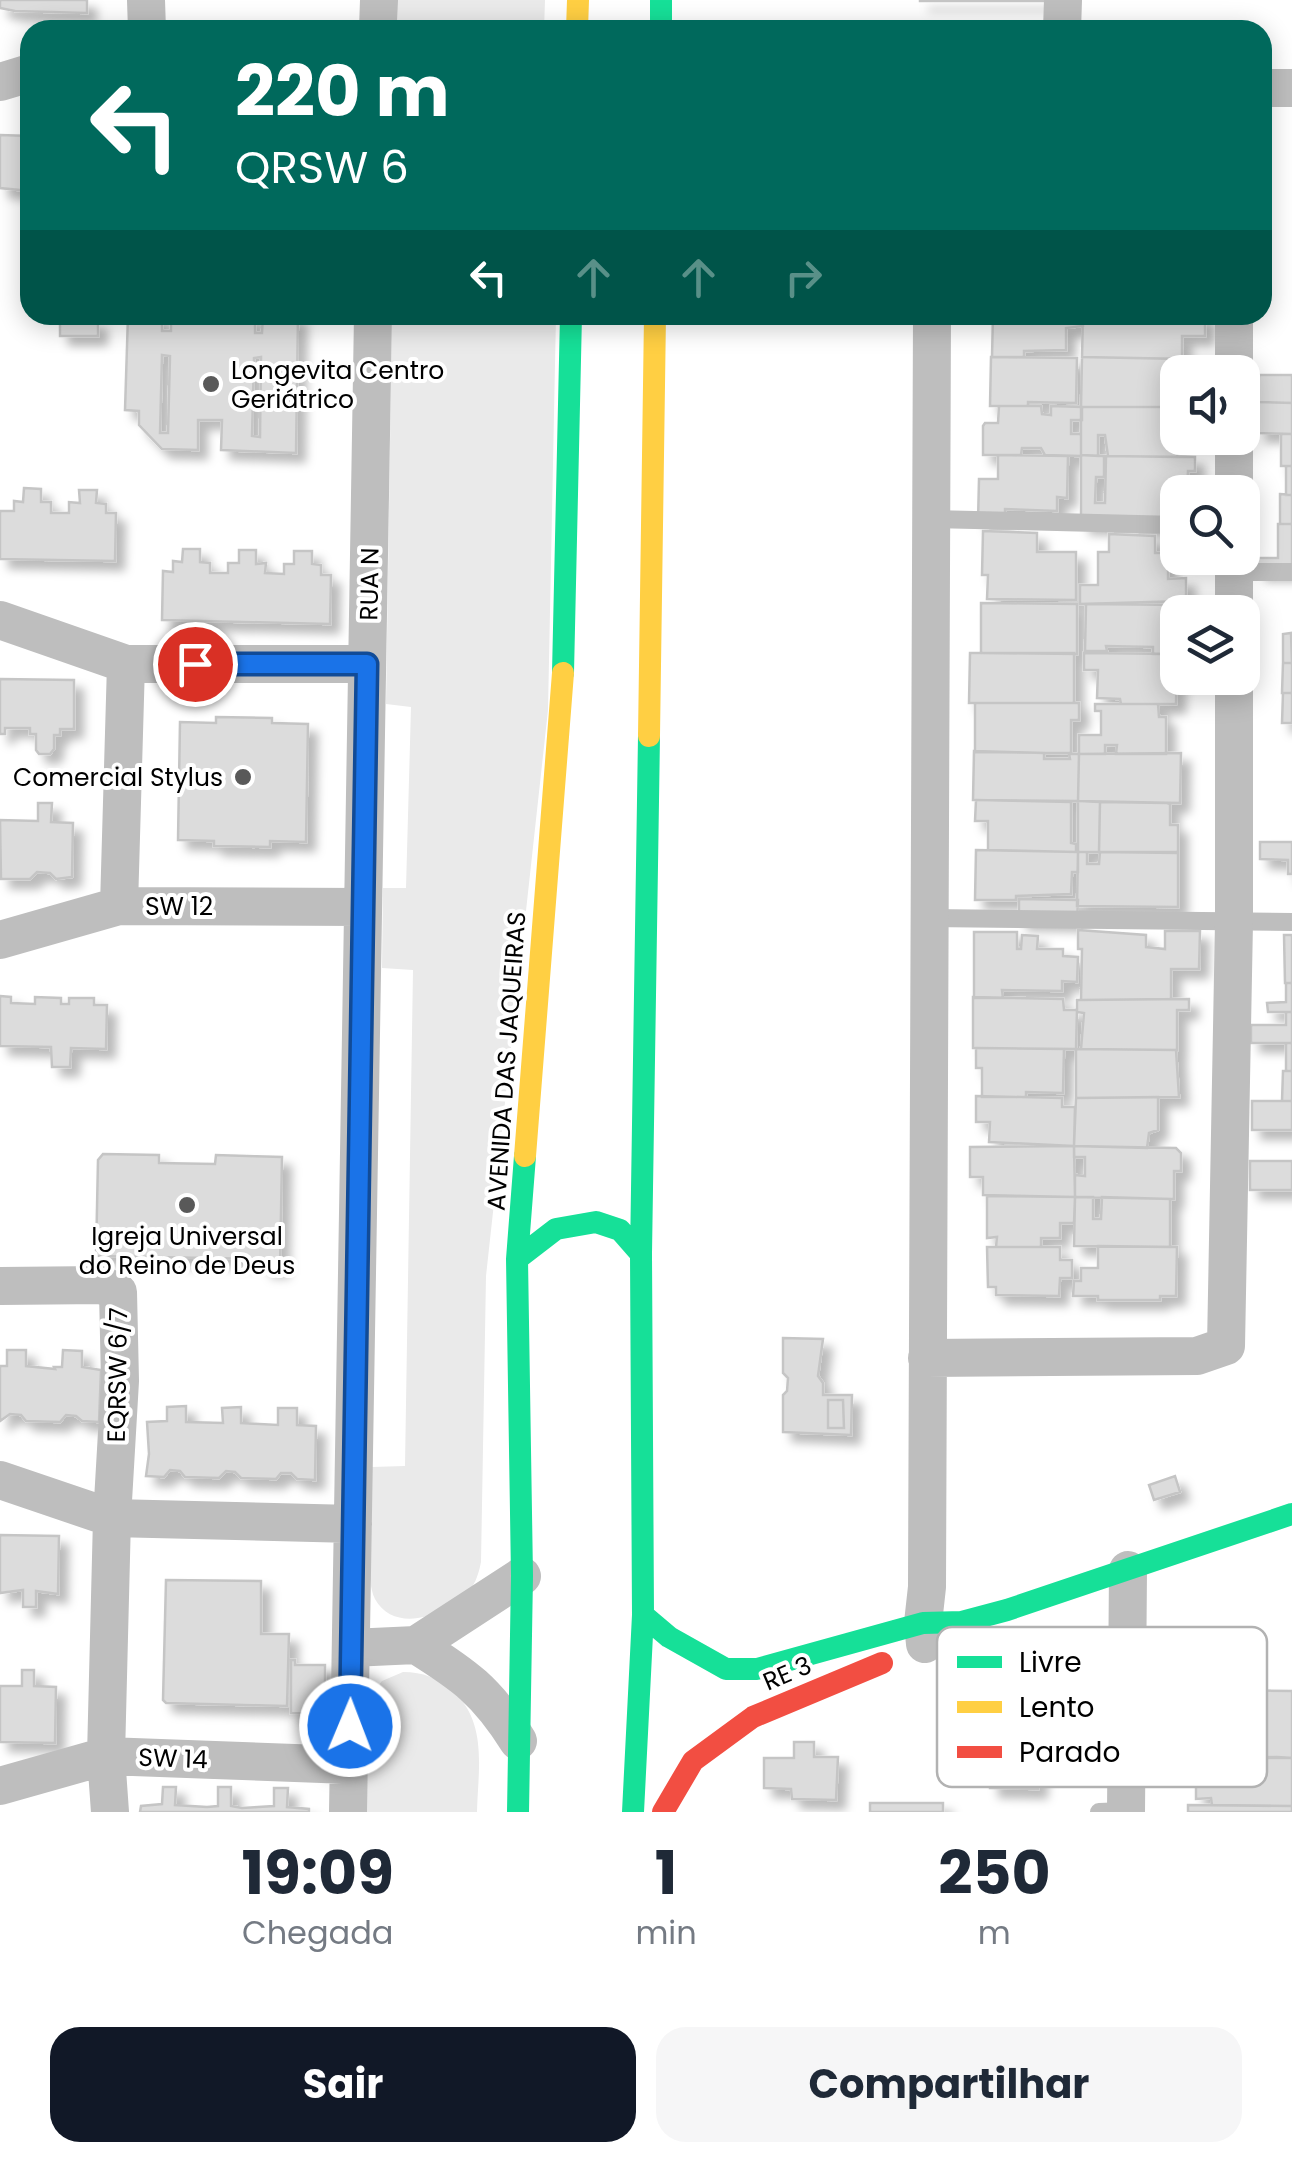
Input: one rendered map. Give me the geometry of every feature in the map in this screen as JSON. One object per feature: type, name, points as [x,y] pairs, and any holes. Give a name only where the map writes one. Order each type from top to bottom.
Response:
[{"type":"main road","name":"AVENIDA DAS JAQUEIRAS","points":[[518,1812],[522,1576],[517,1259],[565,649],[571,325]]},
{"type":"main road","points":[[633,1812],[644,1614],[641,1254],[655,325]]},
{"type":"main road","points":[[517,1259],[556,1229],[596,1222],[620,1230],[641,1254]]},
{"type":"main road","name":"RE 3","points":[[946,1627],[1292,1514]]},
{"type":"main road","name":"RE 3","points":[[644,1614],[669,1637],[726,1670],[757,1669],[937,1630]]},
{"type":"main road","name":"RE 3","points":[[663,1812],[693,1761],[753,1717],[924,1634]]},
{"type":"street","name":"RUA N","points":[[348,1812],[373,325]]},
{"type":"street","points":[[924,1634],[932,325]]},
{"type":"street","points":[[1234,325],[1234,355]]},
{"type":"street","points":[[0,620],[126,664],[367,664]]},
{"type":"street","points":[[119,906],[126,664]]},
{"type":"street","points":[[928,1358],[1197,1356],[1226,1346],[1234,695]]},
{"type":"street","name":"SW 12","points":[[0,940],[119,906],[364,907]]},
{"type":"street","name":"EQRSW 6/7","points":[[0,1286],[102,1285],[118,1292],[120,1381],[112,1518]]},
{"type":"street","points":[[0,1480],[112,1518],[353,1524]]},
{"type":"street","points":[[110,1812],[106,1756],[112,1518]]},
{"type":"street","points":[[1128,1570],[1128,1627]]},
{"type":"street","points":[[351,1648],[416,1645],[522,1576]]},
{"type":"street","points":[[416,1645],[479,1688],[518,1741]]},
{"type":"street","name":"SW 14","points":[[0,1786],[106,1756],[349,1765]]},
{"type":"lane","points":[[931,519],[1160,525]]},
{"type":"lane","points":[[1260,568],[1292,572]]},
{"type":"lane","points":[[929,918],[1292,922]]},
{"type":"lane","points":[[1099,1812],[1126,1811]]},
{"type":"shaded area","points":[[398,0],[545,0],[544,20],[398,20]]},
{"type":"shaded area","points":[[392,325],[556,325],[548,710],[486,1276],[481,1562],[474,1584],[459,1600],[435,1614],[408,1619],[384,1610],[375,1599],[369,1555],[372,1467],[405,1466],[413,970],[382,968],[383,888],[406,888],[411,707],[386,704]]},
{"type":"shaded area","points":[[403,1672],[442,1683],[472,1717],[479,1763],[477,1812],[366,1812],[368,1699],[382,1681]]},
{"type":"building","points":[[0,0],[87,0],[87,13],[15,11],[0,8]]},
{"type":"building","points":[[1044,0],[1044,1],[920,1]]},
{"type":"building","points":[[0,135],[20,136],[20,190],[0,188]]},
{"type":"building","points":[[60,325],[98,325],[98,336],[60,336]]},
{"type":"building","name":"Longevita Centro Geriátrico","points":[[128,325],[162,325],[162,331],[171,331],[171,325],[255,325],[255,333],[262,333],[262,325],[298,325],[296,453],[221,450],[222,420],[198,420],[198,450],[162,449],[139,425],[139,411],[125,410]],"holes":[[[162,355],[170,356],[168,433],[160,433]],[[261,357],[260,437],[252,436],[254,358]]]},
{"type":"building","points":[[993,325],[1083,325],[1066,328],[1066,350],[1024,351],[1024,357],[992,357]]},
{"type":"building","points":[[1083,325],[1205,325],[1205,336],[1182,336],[1182,355],[1160,355],[1160,359],[1082,357]]},
{"type":"building","points":[[991,357],[1077,358],[1076,403],[990,406]]},
{"type":"building","points":[[1082,357],[1160,358],[1160,407],[1081,407]]},
{"type":"building","points":[[1260,375],[1292,375],[1292,403],[1260,402]]},
{"type":"building","points":[[1260,402],[1292,403],[1292,434],[1260,433]]},
{"type":"building","points":[[999,406],[1041,406],[1042,414],[1051,415],[1051,406],[1082,407],[1082,420],[1071,420],[1071,434],[1081,434],[1081,456],[1045,455],[1041,448],[1022,448],[1021,455],[983,455],[983,426],[998,423]]},
{"type":"building","points":[[1081,407],[1160,407],[1160,455],[1177,455],[1108,456],[1105,435],[1098,435],[1098,456],[1081,455]]},
{"type":"building","points":[[1281,434],[1292,434],[1292,466],[1281,466]]},
{"type":"building","points":[[998,455],[1068,456],[1067,498],[1057,497],[1057,511],[1005,509],[1005,523],[978,522],[979,479],[998,479]]},
{"type":"building","points":[[1081,455],[1104,456],[1104,477],[1096,477],[1095,503],[1105,503],[1106,456],[1195,457],[1195,471],[1188,471],[1188,475],[1160,475],[1160,527],[1081,525]]},
{"type":"building","points":[[1286,466],[1292,466],[1292,495],[1286,495]]},
{"type":"building","points":[[24,488],[41,489],[41,502],[51,502],[51,513],[69,513],[69,502],[80,503],[79,490],[97,490],[96,503],[106,504],[106,513],[116,513],[115,561],[0,559],[0,511],[14,511],[14,501],[23,502]]},
{"type":"building","points":[[1280,494],[1292,495],[1292,524],[1280,524]]},
{"type":"building","points":[[1278,524],[1292,524],[1292,572],[1260,572],[1260,558],[1278,558]]},
{"type":"building","points":[[983,531],[1037,533],[1037,552],[1076,552],[1076,600],[987,599],[988,575],[982,575]]},
{"type":"building","points":[[1109,534],[1155,536],[1160,575],[1168,575],[1168,579],[1186,578],[1186,595],[1160,595],[1160,602],[1080,604],[1080,585],[1098,585],[1098,552],[1109,552]]},
{"type":"building","points":[[183,549],[200,549],[200,562],[210,563],[210,573],[228,573],[228,563],[239,563],[239,550],[256,550],[256,564],[266,563],[265,573],[284,574],[284,564],[294,564],[294,551],[312,551],[312,564],[321,565],[321,575],[331,575],[330,624],[162,620],[163,571],[173,572],[173,561],[182,562]]},
{"type":"building","points":[[981,603],[1077,604],[1077,654],[981,653]]},
{"type":"building","points":[[1086,604],[1160,605],[1160,654],[1153,654],[1153,647],[1106,646],[1107,651],[1085,651]]},
{"type":"building","points":[[1291,633],[1292,663],[1283,663],[1283,634]]},
{"type":"building","points":[[970,653],[1074,653],[1074,703],[969,703]]},
{"type":"building","points":[[1084,653],[1160,654],[1160,695],[1176,695],[1176,704],[1121,704],[1120,699],[1097,698],[1098,670],[1084,670]]},
{"type":"building","points":[[1283,663],[1292,663],[1292,693],[1282,693]]},
{"type":"building","points":[[0,679],[74,680],[74,729],[60,729],[60,735],[54,735],[50,754],[39,754],[36,734],[30,734],[30,728],[5,728],[5,734],[0,734]]},
{"type":"building","points":[[1283,693],[1292,693],[1292,723],[1282,723]]},
{"type":"building","points":[[975,703],[1079,703],[1079,720],[1071,720],[1071,753],[975,752]]},
{"type":"building","points":[[1095,704],[1158,704],[1159,717],[1166,717],[1166,754],[1116,754],[1117,745],[1105,745],[1105,754],[1079,754],[1079,735],[1101,735],[1101,711],[1095,711]]},
{"type":"building","name":"Comercial Stylus","points":[[216,717],[272,718],[272,723],[308,724],[306,842],[270,841],[270,847],[214,846],[214,841],[178,840],[180,722],[216,723]]},
{"type":"building","points":[[974,751],[1044,753],[1044,759],[1070,759],[1069,754],[1079,754],[1078,801],[973,800]]},
{"type":"building","points":[[1181,753],[1180,803],[1078,801],[1079,754]]},
{"type":"building","points":[[976,800],[1071,802],[1071,843],[1076,844],[1076,852],[988,850],[988,821],[975,821]]},
{"type":"building","points":[[1078,801],[1100,802],[1099,852],[1078,852]]},
{"type":"building","points":[[1100,802],[1170,804],[1170,825],[1178,825],[1178,852],[1099,852]]},
{"type":"building","points":[[38,803],[52,803],[51,822],[73,823],[72,877],[56,879],[50,873],[37,872],[30,879],[1,879],[0,820],[38,821]]},
{"type":"building","points":[[1260,842],[1292,842],[1292,874],[1288,874],[1288,860],[1260,859]]},
{"type":"building","points":[[976,850],[1078,852],[1078,872],[1072,872],[1071,894],[975,900]]},
{"type":"building","points":[[1078,852],[1087,852],[1087,864],[1099,864],[1100,852],[1178,853],[1178,907],[1077,906]]},
{"type":"building","points":[[1019,899],[1078,900],[1077,922],[1019,921]]},
{"type":"building","points":[[1078,930],[1146,935],[1146,947],[1165,949],[1165,931],[1200,931],[1199,969],[1171,969],[1171,999],[1081,1000],[1082,949],[1078,949]]},
{"type":"building","points":[[974,932],[1017,932],[1017,949],[1021,949],[1022,935],[1038,936],[1037,949],[1063,949],[1063,956],[1078,957],[1077,982],[1062,981],[1062,991],[1002,990],[1003,998],[974,998]]},
{"type":"building","points":[[1284,935],[1292,935],[1292,983],[1285,983]]},
{"type":"building","points":[[1286,983],[1292,983],[1292,1012],[1268,1012],[1267,1003],[1286,1002]]},
{"type":"building","points":[[0,996],[11,997],[11,1003],[35,1004],[35,997],[61,998],[61,1004],[69,1004],[69,998],[94,998],[94,1005],[107,1005],[106,1049],[71,1048],[70,1067],[52,1067],[51,1047],[0,1046]]},
{"type":"building","points":[[973,997],[1063,999],[1064,1010],[1077,1010],[1076,1049],[973,1048]]},
{"type":"building","points":[[1189,999],[1189,1010],[1177,1010],[1177,1050],[1081,1049],[1084,1013],[1077,1012],[1077,1000]]},
{"type":"building","points":[[1286,1012],[1292,1012],[1292,1043],[1251,1043],[1251,1025],[1286,1025]]},
{"type":"building","points":[[1286,1043],[1292,1043],[1292,1071],[1286,1071]]},
{"type":"building","points":[[976,1048],[1064,1049],[1063,1093],[982,1097],[982,1068],[976,1068]]},
{"type":"building","points":[[1076,1049],[1176,1050],[1179,1097],[1076,1098]]},
{"type":"building","points":[[1283,1071],[1292,1071],[1292,1101],[1282,1101]]},
{"type":"building","points":[[976,1096],[1062,1098],[1062,1107],[1075,1107],[1074,1146],[989,1142],[990,1122],[976,1122]]},
{"type":"building","points":[[1158,1097],[1158,1130],[1149,1133],[1147,1148],[1074,1146],[1076,1098]]},
{"type":"building","points":[[1252,1101],[1292,1101],[1292,1130],[1252,1130]]},
{"type":"building","points":[[1074,1146],[1176,1148],[1181,1153],[1181,1171],[1174,1171],[1174,1199],[1075,1197],[1075,1175],[1085,1176],[1085,1157],[1074,1157]]},
{"type":"building","points":[[1074,1146],[1075,1197],[983,1195],[983,1177],[970,1177],[970,1147]]},
{"type":"building","name":"Igreja Universal do Reino de Deus","points":[[103,1154],[159,1155],[159,1163],[215,1164],[216,1155],[282,1157],[280,1268],[263,1268],[263,1259],[96,1256],[98,1160]]},
{"type":"building","points":[[1250,1161],[1292,1161],[1292,1190],[1250,1190]]},
{"type":"building","points":[[987,1196],[1075,1197],[1074,1223],[1060,1223],[1060,1238],[1041,1238],[1041,1247],[996,1247],[997,1237],[987,1238]]},
{"type":"building","points":[[1075,1197],[1093,1197],[1093,1219],[1101,1219],[1102,1197],[1170,1199],[1170,1247],[1074,1246]]},
{"type":"building","points":[[1098,1246],[1177,1247],[1176,1296],[1160,1296],[1160,1300],[1098,1300],[1098,1296],[1073,1296],[1074,1281],[1081,1281],[1081,1268],[1098,1268]]},
{"type":"building","points":[[987,1247],[1060,1247],[1060,1260],[1072,1260],[1072,1278],[1060,1278],[1059,1296],[996,1295],[996,1287],[988,1287]]},
{"type":"building","points":[[783,1338],[823,1339],[818,1376],[823,1383],[823,1395],[852,1395],[851,1435],[783,1432],[783,1395],[788,1378],[783,1373]],"holes":[[[828,1400],[843,1400],[844,1428],[828,1428]]]},
{"type":"building","points":[[7,1350],[26,1350],[26,1366],[55,1369],[62,1367],[63,1350],[82,1351],[82,1367],[101,1370],[99,1422],[66,1415],[60,1422],[26,1421],[21,1415],[10,1414],[0,1421],[0,1366],[7,1366]]},
{"type":"building","points":[[828,1400],[843,1400],[844,1428],[828,1428]]},
{"type":"building","points":[[186,1406],[186,1422],[223,1423],[222,1408],[241,1407],[241,1423],[278,1425],[278,1408],[297,1408],[297,1425],[316,1426],[315,1480],[297,1479],[291,1473],[281,1473],[276,1479],[241,1478],[226,1471],[219,1478],[185,1477],[180,1471],[170,1470],[164,1477],[146,1476],[147,1422],[167,1421],[167,1407]]},
{"type":"building","points":[[1175,1476],[1180,1492],[1154,1500],[1149,1485]]},
{"type":"building","points":[[0,1535],[59,1536],[58,1594],[36,1591],[36,1607],[23,1607],[23,1590],[0,1593]]},
{"type":"building","points":[[166,1580],[261,1581],[261,1634],[289,1634],[287,1706],[163,1700]]},
{"type":"building","points":[[291,1660],[295,1660],[295,1665],[325,1665],[325,1714],[291,1713]]},
{"type":"building","points":[[22,1670],[34,1670],[34,1686],[56,1687],[55,1743],[0,1742],[0,1686],[22,1686]]},
{"type":"building","points":[[1267,1691],[1292,1691],[1292,1758],[1267,1758]]},
{"type":"building","points":[[794,1742],[814,1742],[814,1757],[838,1757],[836,1800],[792,1799],[791,1789],[764,1788],[764,1758],[794,1758]]},
{"type":"building","points":[[1267,1757],[1292,1758],[1292,1806],[1212,1805],[1211,1798],[1196,1799],[1196,1787],[1267,1787]]},
{"type":"building","points":[[163,1787],[176,1787],[175,1805],[207,1807],[218,1806],[218,1787],[231,1787],[231,1806],[242,1808],[274,1806],[274,1788],[288,1788],[287,1807],[309,1812],[140,1812],[141,1806],[162,1804]]},
{"type":"building","points":[[990,1787],[1038,1787],[1038,1789]]},
{"type":"building","points":[[870,1803],[943,1803],[943,1812],[870,1812]]},
{"type":"building","points":[[1188,1805],[1292,1806],[1292,1812],[1188,1812]]},
{"type":"traffic: fast","points":[[661,0],[661,20]]},
{"type":"traffic: fast","points":[[563,673],[571,325]]},
{"type":"traffic: fast","points":[[633,1812],[643,1615],[641,1254],[649,736]]},
{"type":"traffic: fast","points":[[518,1812],[522,1576],[517,1259],[525,1156]]},
{"type":"traffic: fast","points":[[517,1259],[556,1229],[596,1222],[620,1230],[641,1254]]},
{"type":"traffic: fast","points":[[643,1615],[669,1637],[726,1669],[757,1669],[923,1623],[962,1622],[1007,1610],[1292,1514]]},
{"type":"traffic: slow","points":[[577,20],[578,0]]},
{"type":"traffic: slow","points":[[649,736],[655,325]]},
{"type":"traffic: slow","points":[[525,1156],[563,673]]},
{"type":"traffic: jam","points":[[663,1812],[693,1761],[753,1717],[882,1663]]},
{"type":"place","name":"Longevita Centro Geriátrico","points":[[211,384]]},
{"type":"place","name":"Comercial Stylus","points":[[243,777]]},
{"type":"place","name":"Igreja Universal do Reino de Deus","points":[[187,1205]]},
{"type":"route","points":[[195,664],[367,664],[350,1726]]}]
